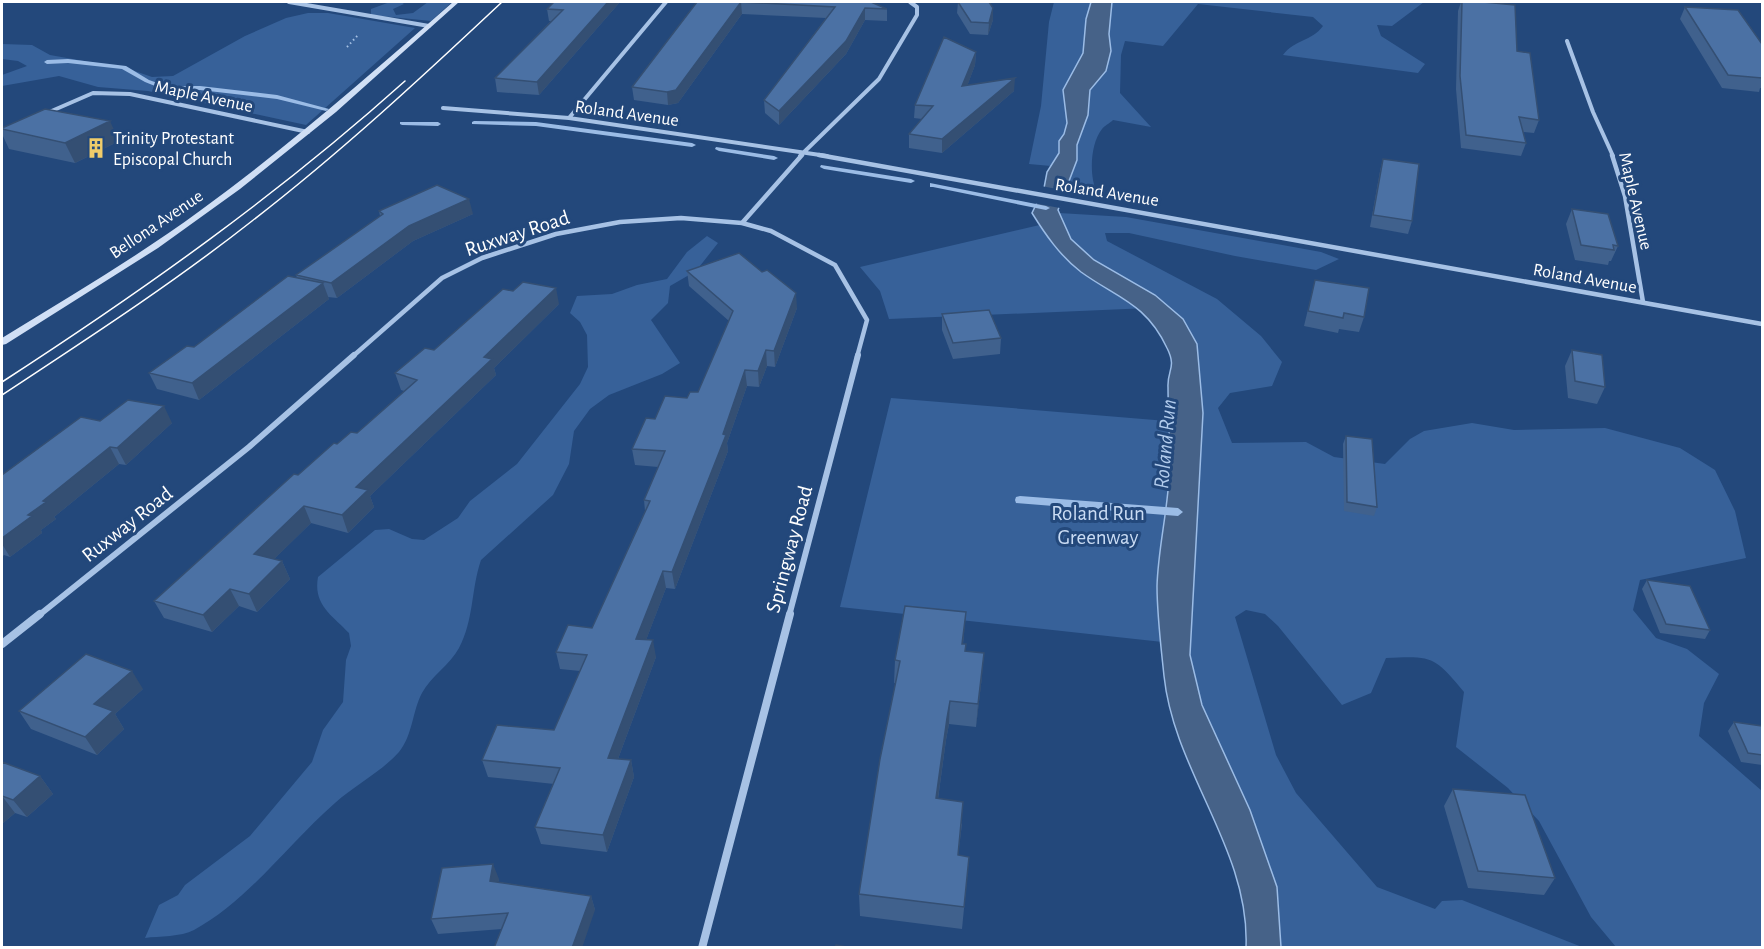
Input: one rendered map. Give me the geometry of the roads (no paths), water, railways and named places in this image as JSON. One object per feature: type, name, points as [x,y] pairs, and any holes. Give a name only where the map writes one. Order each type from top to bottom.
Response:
[{"type":"street","points":[[289,2],[429,26]]},
{"type":"street","name":"Bellona Avenue","points":[[2,342],[184,226],[308,132],[456,2]]},
{"type":"street","points":[[569,118],[666,2]]},
{"type":"street","points":[[742,224],[804,153],[879,79],[917,15],[917,6],[910,2]]},
{"type":"street","name":"Maple Avenue","points":[[1567,41],[1617,168],[1625,196],[1643,302]]},
{"type":"street","name":"Maple Avenue","points":[[39,116],[93,93],[130,94],[308,132]]},
{"type":"street","name":"Roland Avenue","points":[[443,108],[569,118],[804,153],[1762,324]]},
{"type":"street","name":"Ruxway Road","points":[[2,644],[249,447],[442,278],[482,258],[556,234],[620,222],[681,218],[742,224]]},
{"type":"street","name":"Springway Road","points":[[702,948],[867,320],[835,265],[771,231],[742,224]]},
{"type":"waterway","points":[[47,62],[68,61],[124,67],[147,81],[165,88],[200,88],[277,97],[326,109]]},
{"type":"waterway","points":[[402,123],[438,124]]},
{"type":"waterway","points":[[474,123],[536,124],[692,145]]},
{"type":"waterway","points":[[719,149],[774,158]]},
{"type":"waterway","points":[[824,167],[911,181]]},
{"type":"waterway","points":[[933,185],[1046,208]]},
{"type":"waterway","points":[[1020,500],[1178,512]]},
{"type":"tram line","points":[[2,395],[160,289],[252,221],[411,87],[502,2]]},
{"type":"tram line","points":[[2,382],[159,276],[260,202],[405,81]]},
{"type":"place","name":"Trinity Protestant Episcopal Church","points":[[96,148]]},
{"type":"water label","name":"Roland Run","points":[[1164,444]]},
{"type":"park label","name":"Roland Run Greenway","points":[[1098,525]]}]
